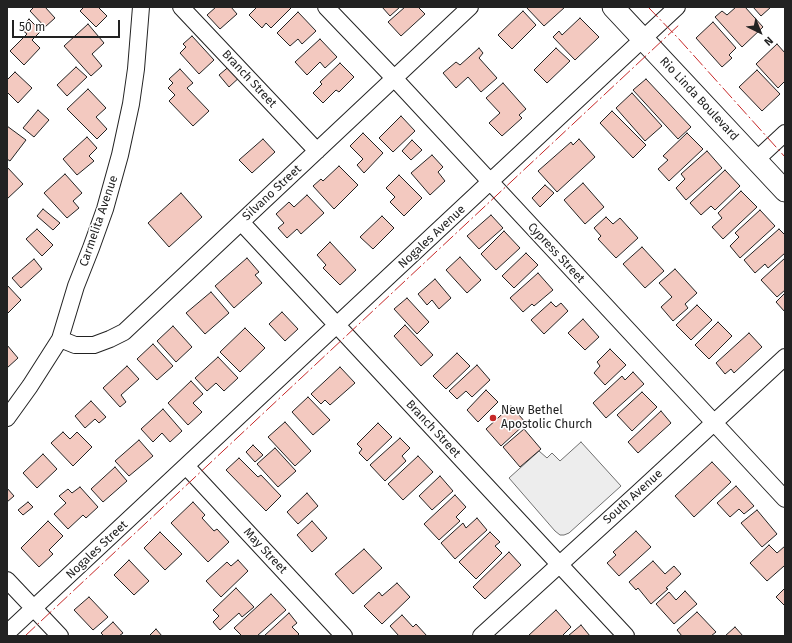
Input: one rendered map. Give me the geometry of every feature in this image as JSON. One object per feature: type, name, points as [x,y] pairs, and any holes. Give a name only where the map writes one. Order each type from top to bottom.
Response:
[{"type":"main road","name":"Rio Linda Boulevard","points":[[613,7],[785,191]]},
{"type":"street","name":"Carmelita Avenue","points":[[7,418],[30,386],[60,339],[76,286],[105,209],[120,156],[131,104],[136,69],[141,7]]},
{"type":"street","name":"Branch Street","points":[[181,7],[317,151]]},
{"type":"street","name":"Cypress Street","points":[[326,7],[394,78],[785,499]]},
{"type":"street","name":"Silvano Street","points":[[60,339],[75,345],[94,345],[124,332],[470,7]]},
{"type":"street","name":"Nogales Avenue","points":[[186,466],[677,7]]},
{"type":"street","points":[[756,160],[785,133]]},
{"type":"street","name":"Branch Street","points":[[241,222],[626,636]]},
{"type":"street","name":"South Avenue","points":[[481,636],[785,357]]},
{"type":"street","name":"Nogales Street","points":[[7,633],[186,466]]},
{"type":"street","name":"May Street","points":[[186,466],[344,636]]},
{"type":"street","points":[[7,580],[60,636]]},
{"type":"shaded area","points":[[581,442],[621,486],[569,533],[560,535],[509,478],[539,451],[547,458],[552,453],[560,461]]},
{"type":"building","points":[[34,7],[45,7],[55,18],[45,27],[30,11]]},
{"type":"building","points":[[84,7],[98,7],[107,16],[96,27],[80,11]]},
{"type":"building","points":[[216,7],[231,7],[237,14],[220,29],[207,15]]},
{"type":"building","points":[[257,7],[292,7],[271,28],[266,23],[262,28],[249,15]]},
{"type":"building","points":[[382,7],[400,7],[390,16]]},
{"type":"building","points":[[405,7],[418,7],[425,14],[401,36],[388,22]]},
{"type":"building","points":[[526,7],[565,7],[544,26]]},
{"type":"building","points":[[736,7],[745,7],[763,27],[742,47],[715,17],[722,11],[727,15]]},
{"type":"building","points":[[753,7],[771,7],[761,16]]},
{"type":"building","points":[[523,11],[536,25],[512,49],[498,35]]},
{"type":"building","points":[[298,12],[316,31],[302,44],[298,39],[290,46],[277,33]]},
{"type":"building","points":[[580,18],[599,37],[575,60],[553,37],[559,31],[562,35]]},
{"type":"building","points":[[29,19],[41,31],[32,40],[40,48],[24,65],[10,51],[27,34],[20,28]]},
{"type":"building","points":[[713,22],[736,48],[729,55],[732,58],[722,67],[696,38]]},
{"type":"building","points":[[88,24],[104,43],[92,54],[102,66],[91,76],[64,46]]},
{"type":"building","points":[[192,36],[214,60],[199,74],[180,53],[186,47],[183,44]]},
{"type":"building","points":[[320,39],[337,57],[325,68],[320,62],[307,75],[295,62]]},
{"type":"building","points":[[777,44],[785,53],[785,81],[778,88],[756,64]]},
{"type":"building","points":[[479,48],[483,53],[479,58],[497,78],[481,92],[468,77],[456,88],[443,73],[456,62],[460,65]]},
{"type":"building","points":[[556,48],[570,61],[547,83],[534,70]]},
{"type":"building","points":[[340,63],[354,77],[339,92],[336,90],[323,103],[313,93],[322,84],[320,82]]},
{"type":"building","points":[[232,64],[242,75],[229,87],[219,75]]},
{"type":"building","points":[[76,67],[87,77],[67,96],[57,85]]},
{"type":"building","points":[[180,69],[193,83],[187,88],[209,111],[193,126],[169,101],[175,95],[168,88],[173,83],[169,79]]},
{"type":"building","points":[[757,70],[780,94],[762,111],[739,87]]},
{"type":"building","points":[[15,72],[32,88],[18,103],[7,92],[7,80]]},
{"type":"building","points":[[646,79],[691,127],[678,139],[633,90]]},
{"type":"building","points":[[503,83],[526,109],[519,115],[522,118],[502,136],[489,123],[500,113],[486,98]]},
{"type":"building","points":[[88,89],[106,108],[96,117],[107,129],[97,139],[67,109]]},
{"type":"building","points":[[632,93],[662,126],[645,141],[616,108]]},
{"type":"building","points":[[38,110],[49,120],[34,137],[23,128]]},
{"type":"building","points":[[612,111],[646,145],[633,158],[600,123]]},
{"type":"building","points":[[401,116],[415,131],[393,152],[379,138]]},
{"type":"building","points":[[7,126],[26,140],[10,161],[7,159]]},
{"type":"building","points":[[363,133],[383,153],[364,173],[357,165],[363,159],[350,146]]},
{"type":"building","points":[[687,133],[703,149],[669,181],[658,169],[668,160],[663,156]]},
{"type":"building","points":[[87,137],[97,148],[89,156],[94,161],[77,175],[63,159]]},
{"type":"building","points":[[263,139],[275,152],[252,173],[239,160]]},
{"type":"building","points":[[579,139],[595,157],[557,192],[538,171],[571,142],[573,145]]},
{"type":"building","points":[[412,140],[422,150],[411,160],[402,151]]},
{"type":"building","points":[[707,151],[722,168],[686,200],[676,188],[685,179],[681,174]]},
{"type":"building","points":[[432,155],[443,167],[438,172],[445,181],[430,195],[411,173]]},
{"type":"building","points":[[339,166],[358,185],[334,209],[313,186],[321,179],[323,181]]},
{"type":"building","points":[[7,167],[23,184],[7,199]]},
{"type":"building","points":[[725,170],[740,186],[715,210],[711,206],[701,215],[690,203]]},
{"type":"building","points":[[65,174],[82,193],[73,201],[79,208],[67,218],[44,193]]},
{"type":"building","points":[[399,175],[422,198],[404,216],[390,202],[395,197],[386,188]]},
{"type":"building","points":[[583,183],[604,207],[585,224],[564,200]]},
{"type":"building","points":[[545,185],[554,193],[540,207],[532,198]]},
{"type":"building","points":[[741,191],[757,207],[723,239],[712,227],[722,218],[718,213]]},
{"type":"building","points":[[181,193],[202,217],[169,247],[148,223]]},
{"type":"building","points":[[307,195],[324,213],[301,234],[297,229],[287,238],[278,228],[284,223],[276,214],[289,202],[294,207]]},
{"type":"building","points":[[43,209],[60,223],[53,230],[37,216]]},
{"type":"building","points":[[760,210],[775,226],[740,258],[730,246],[739,237],[735,233]]},
{"type":"building","points":[[491,215],[503,228],[479,249],[467,236]]},
{"type":"building","points":[[382,216],[394,228],[373,249],[360,237]]},
{"type":"building","points":[[606,217],[613,224],[620,218],[638,238],[616,258],[598,239],[601,236],[594,228]]},
{"type":"building","points":[[37,229],[53,245],[42,256],[26,239]]},
{"type":"building","points":[[779,229],[785,235],[785,253],[768,268],[765,264],[755,273],[744,260]]},
{"type":"building","points":[[504,231],[520,248],[496,270],[481,254]]},
{"type":"building","points":[[330,242],[356,270],[340,285],[323,268],[326,265],[317,255]]},
{"type":"building","points":[[642,247],[664,271],[645,288],[623,264]]},
{"type":"building","points":[[526,253],[538,265],[514,288],[502,276]]},
{"type":"building","points":[[460,257],[481,280],[467,293],[446,270]]},
{"type":"building","points":[[247,258],[259,272],[255,275],[262,283],[234,308],[215,286]]},
{"type":"building","points":[[785,258],[785,290],[777,297],[761,280]]},
{"type":"building","points":[[34,259],[42,269],[21,288],[12,278]]},
{"type":"building","points":[[675,269],[697,293],[685,304],[688,308],[673,321],[661,307],[672,297],[659,283]]},
{"type":"building","points":[[538,273],[553,290],[534,306],[532,304],[523,312],[510,298]]},
{"type":"building","points":[[435,279],[451,298],[439,309],[432,300],[427,305],[418,294]]},
{"type":"building","points":[[7,285],[21,300],[7,314]]},
{"type":"building","points":[[211,292],[229,313],[205,334],[186,313]]},
{"type":"building","points":[[785,293],[785,312],[776,302]]},
{"type":"building","points":[[407,298],[429,322],[417,334],[394,309]]},
{"type":"building","points":[[551,302],[556,307],[561,303],[568,311],[544,334],[531,320]]},
{"type":"building","points":[[697,305],[712,320],[691,340],[676,325]]},
{"type":"building","points":[[282,312],[298,329],[285,341],[269,324]]},
{"type":"building","points":[[583,319],[599,337],[585,350],[568,333]]},
{"type":"building","points":[[718,322],[732,336],[709,359],[695,345]]},
{"type":"building","points":[[405,325],[433,355],[421,366],[394,336]]},
{"type":"building","points":[[173,326],[192,347],[176,362],[157,341]]},
{"type":"building","points":[[245,328],[265,348],[240,372],[220,352]]},
{"type":"building","points":[[749,333],[762,347],[734,373],[731,369],[725,374],[716,363]]},
{"type":"building","points":[[153,344],[173,366],[157,380],[137,359]]},
{"type":"building","points":[[7,345],[18,358],[7,368]]},
{"type":"building","points":[[610,349],[626,365],[605,385],[594,373],[600,366],[597,362]]},
{"type":"building","points":[[457,353],[470,366],[446,389],[433,376]]},
{"type":"building","points":[[218,357],[238,378],[224,391],[216,383],[207,391],[195,378]]},
{"type":"building","points":[[477,365],[490,380],[472,397],[466,391],[457,399],[449,391]]},
{"type":"building","points":[[127,366],[139,379],[121,395],[126,402],[120,407],[103,388]]},
{"type":"building","points":[[340,367],[355,383],[330,405],[325,400],[321,404],[311,394]]},
{"type":"building","points":[[633,372],[644,384],[606,418],[593,403],[622,376],[625,380]]},
{"type":"building","points":[[191,381],[203,394],[193,403],[202,412],[188,425],[168,403]]},
{"type":"building","points":[[486,390],[498,402],[478,422],[467,410]]},
{"type":"building","points":[[642,392],[657,407],[632,431],[617,415]]},
{"type":"building","points":[[308,397],[330,420],[313,435],[292,412]]},
{"type":"building","points":[[91,401],[106,417],[99,423],[95,419],[85,428],[75,416]]},
{"type":"building","points":[[511,406],[526,423],[501,446],[486,429]]},
{"type":"building","points":[[163,409],[182,431],[170,442],[162,433],[153,442],[141,429]]},
{"type":"building","points":[[661,411],[671,423],[638,453],[628,442]]},
{"type":"building","points":[[285,422],[311,451],[295,466],[268,437]]},
{"type":"building","points":[[378,423],[392,437],[367,461],[359,453],[362,449],[357,444]]},
{"type":"building","points":[[524,429],[541,449],[520,467],[503,447]]},
{"type":"building","points":[[63,432],[70,439],[77,432],[92,447],[73,466],[51,443]]},
{"type":"building","points":[[400,438],[410,448],[402,456],[406,461],[385,481],[370,465]]},
{"type":"building","points":[[139,440],[153,456],[129,476],[115,461]]},
{"type":"building","points":[[253,445],[263,455],[255,462],[246,452]]},
{"type":"building","points":[[275,448],[296,471],[278,487],[257,464]]},
{"type":"building","points":[[43,454],[57,469],[37,488],[23,473]]},
{"type":"building","points":[[418,456],[433,472],[403,500],[388,484]]},
{"type":"building","points":[[239,458],[258,477],[261,475],[281,496],[266,511],[226,470]]},
{"type":"building","points":[[712,462],[731,482],[694,517],[675,496]]},
{"type":"building","points":[[115,467],[127,481],[103,502],[91,489]]},
{"type":"building","points":[[440,476],[453,491],[432,510],[419,496]]},
{"type":"building","points":[[736,486],[754,506],[744,514],[739,509],[730,517],[717,503]]},
{"type":"building","points":[[80,487],[98,507],[86,518],[83,515],[68,529],[54,514],[66,503],[59,496],[68,489],[72,493]]},
{"type":"building","points":[[7,488],[14,496],[7,502]]},
{"type":"building","points":[[307,493],[318,506],[298,524],[287,512]]},
{"type":"building","points":[[455,495],[466,507],[456,517],[460,521],[439,540],[424,524]]},
{"type":"building","points":[[28,502],[33,507],[23,515],[18,510]]},
{"type":"building","points":[[193,502],[205,515],[202,518],[214,531],[217,529],[229,542],[208,562],[171,523]]},
{"type":"building","points":[[757,510],[777,534],[762,547],[741,523]]},
{"type":"building","points":[[477,518],[487,530],[455,559],[441,543],[463,523],[466,528]]},
{"type":"building","points":[[48,521],[63,536],[49,550],[53,554],[39,567],[21,548]]},
{"type":"building","points":[[312,521],[327,538],[312,552],[297,535]]},
{"type":"building","points":[[636,531],[651,547],[619,576],[607,563],[616,555],[613,552]]},
{"type":"building","points":[[160,532],[182,554],[165,570],[144,548]]},
{"type":"building","points":[[490,532],[500,542],[495,546],[502,553],[476,579],[459,562]]},
{"type":"building","points":[[769,545],[777,553],[785,546],[785,568],[784,566],[767,581],[750,563]]},
{"type":"building","points":[[364,549],[382,568],[353,594],[335,574]]},
{"type":"building","points":[[509,552],[521,565],[485,599],[473,587]]},
{"type":"building","points":[[129,560],[149,581],[134,595],[114,575]]},
{"type":"building","points":[[238,560],[248,571],[221,597],[206,581],[227,562],[231,566]]},
{"type":"building","points":[[653,561],[665,574],[674,566],[681,574],[666,588],[668,589],[651,604],[638,588],[636,590],[629,582]]},
{"type":"building","points":[[397,583],[410,597],[382,624],[364,606],[379,592],[382,596]]},
{"type":"building","points":[[236,588],[254,607],[242,617],[239,613],[220,630],[213,622],[219,616],[213,610]]},
{"type":"building","points":[[785,588],[785,606],[776,597]]},
{"type":"building","points":[[685,591],[697,604],[674,624],[656,604],[669,592],[676,600]]},
{"type":"building","points":[[271,594],[286,610],[257,636],[242,636],[234,628]]},
{"type":"building","points":[[89,597],[108,617],[93,630],[74,610]]},
{"type":"building","points":[[556,610],[571,627],[562,636],[528,636]]},
{"type":"building","points":[[697,612],[716,632],[711,636],[682,636],[677,630]]},
{"type":"building","points":[[289,613],[297,623],[292,627],[299,634],[297,636],[264,636]]},
{"type":"building","points":[[402,615],[413,627],[416,624],[427,636],[399,636],[390,626]]},
{"type":"building","points":[[113,622],[123,633],[119,636],[104,636],[101,633]]},
{"type":"building","points":[[581,625],[590,636],[568,636]]},
{"type":"building","points":[[735,627],[743,636],[725,636]]},
{"type":"building","points":[[156,629],[162,636],[149,636]]},
{"type":"power","points":[[648,7],[678,38],[785,157]]},
{"type":"power","points":[[25,636],[680,24]]},
{"type":"place","name":"New Bethel Apostolic Church","points":[[493,418]]}]
